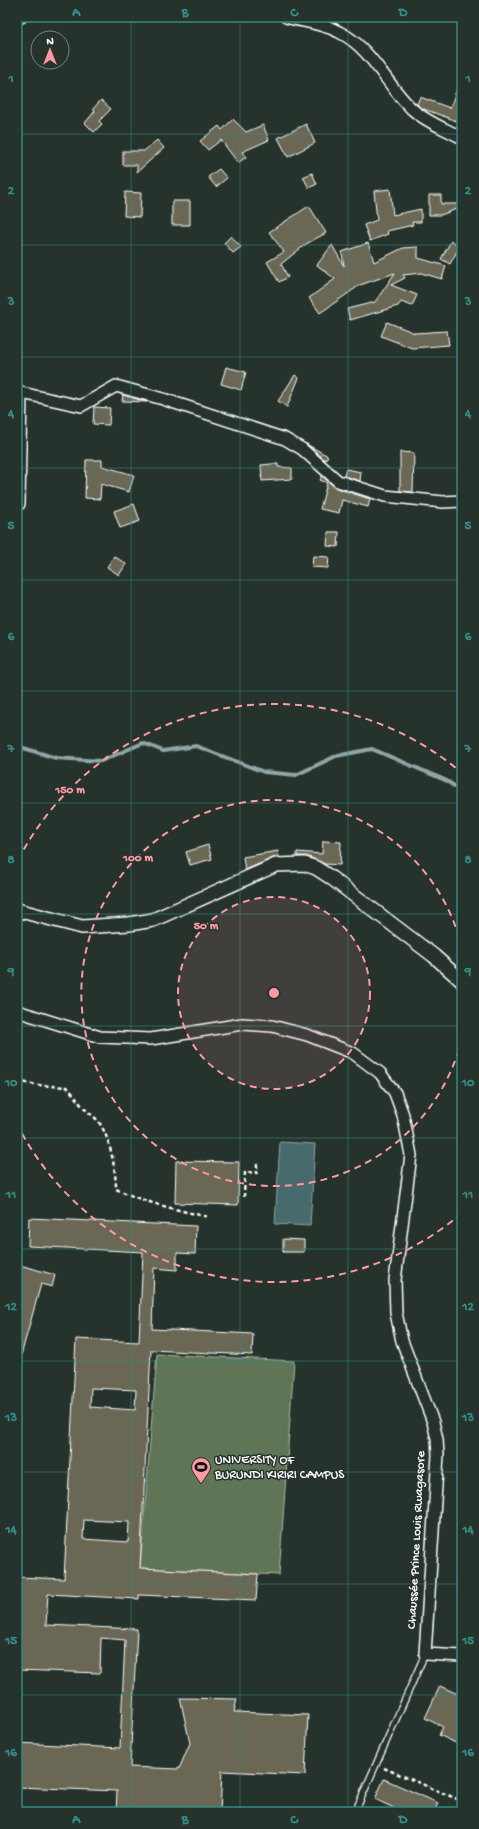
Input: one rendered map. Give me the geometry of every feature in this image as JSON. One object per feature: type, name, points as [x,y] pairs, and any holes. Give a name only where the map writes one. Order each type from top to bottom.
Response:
[{"type":"street","points":[[17,19],[21,17]]},
{"type":"street","points":[[286,17],[322,25],[339,32],[353,41],[367,53],[413,109],[462,138]]},
{"type":"street","points":[[19,504],[19,392],[81,406],[116,386],[163,399],[285,440],[302,449],[338,481],[385,496],[443,502],[462,501]]},
{"type":"street","points":[[17,910],[82,927],[129,924],[153,920],[276,865],[304,864],[316,868],[330,877],[434,956],[462,981]]},
{"type":"street","name":"Chaussée Prince Louis Rwagasore","points":[[17,1011],[100,1037],[151,1039],[242,1024],[272,1026],[307,1035],[353,1053],[380,1073],[395,1093],[403,1115],[411,1155],[395,1274],[396,1313],[402,1342],[433,1422],[437,1439],[438,1455],[425,1654]]},
{"type":"street","points":[[425,1654],[462,1656]]},
{"type":"lane","name":"Chaussée Prince Louis Rwagasore","points":[[355,1812],[425,1654]]},
{"type":"path","points":[[17,1082],[67,1087],[75,1095],[86,1110],[99,1121],[109,1144],[116,1172],[116,1189],[135,1198],[164,1207],[209,1217]]},
{"type":"path","points":[[244,1197],[245,1172],[257,1173],[257,1165],[260,1165]]},
{"type":"path","points":[[376,1765],[462,1801]]},
{"type":"green space","points":[[157,1354],[294,1361],[279,1575],[140,1568]]},
{"type":"water","points":[[280,1142],[315,1144],[310,1226],[275,1224]]},
{"type":"building","points":[[461,78],[462,123],[421,108],[417,104],[420,97],[450,108]]},
{"type":"building","points":[[101,100],[111,109],[99,121],[102,124],[94,132],[85,123],[95,111],[93,109]]},
{"type":"building","points":[[233,119],[246,132],[263,125],[269,140],[242,152],[246,157],[238,163],[221,140],[208,150],[200,141],[219,126],[222,130]]},
{"type":"building","points":[[306,124],[315,143],[288,157],[278,138]]},
{"type":"building","points":[[157,140],[164,148],[137,172],[137,165],[123,165],[123,151],[144,151]]},
{"type":"building","points":[[219,169],[227,178],[216,187],[208,177]]},
{"type":"building","points":[[312,173],[317,184],[309,188],[303,177]]},
{"type":"building","points":[[390,189],[393,215],[421,209],[421,222],[412,222],[413,225],[387,231],[388,234],[370,241],[364,225],[377,220],[374,191]]},
{"type":"building","points":[[125,192],[141,193],[140,217],[124,216]]},
{"type":"building","points":[[429,195],[441,195],[441,204],[462,204],[462,207],[441,215],[429,215]]},
{"type":"building","points":[[172,201],[190,201],[190,225],[172,225]]},
{"type":"building","points":[[309,206],[326,233],[306,244],[281,264],[288,277],[279,282],[267,262],[284,252],[269,232]]},
{"type":"building","points":[[231,236],[241,247],[233,253],[224,243]]},
{"type":"building","points":[[451,241],[460,246],[450,264],[441,259]]},
{"type":"building","points":[[368,243],[374,262],[403,248],[418,247],[418,258],[446,266],[442,279],[421,273],[403,275],[405,278],[391,285],[417,295],[412,306],[401,302],[398,306],[350,320],[347,309],[375,302],[395,273],[360,285],[320,313],[309,298],[335,279],[317,265],[332,245],[344,266],[342,252]]},
{"type":"building","points":[[387,322],[415,333],[447,331],[449,345],[412,348],[381,336]]},
{"type":"building","points":[[226,367],[246,372],[241,390],[221,384]]},
{"type":"building","points":[[295,375],[299,378],[287,407],[278,401]]},
{"type":"building","points":[[123,395],[147,402],[122,401]]},
{"type":"building","points":[[94,407],[110,408],[109,425],[93,424]]},
{"type":"building","points":[[309,445],[328,456],[325,460]]},
{"type":"building","points":[[400,452],[414,453],[413,492],[400,491]]},
{"type":"building","points":[[86,460],[102,460],[102,466],[134,475],[129,492],[101,484],[100,499],[85,498]]},
{"type":"building","points":[[278,464],[278,467],[292,468],[292,479],[262,481],[261,465]]},
{"type":"building","points":[[346,469],[361,472],[360,481],[344,476]]},
{"type":"building","points":[[322,476],[336,488],[370,499],[368,507],[342,500],[339,513],[320,509],[327,483],[320,480]]},
{"type":"building","points":[[134,504],[140,521],[120,528],[114,511]]},
{"type":"building","points":[[328,532],[339,532],[338,547],[327,546]]},
{"type":"building","points":[[114,556],[126,564],[119,575],[107,567]]},
{"type":"building","points":[[313,556],[329,557],[328,568],[312,567]]},
{"type":"building","points":[[323,841],[341,842],[340,865],[325,864],[307,856],[297,856],[297,852],[322,854]]},
{"type":"building","points":[[208,845],[212,859],[190,865],[186,852]]},
{"type":"building","points":[[278,851],[279,857],[273,858],[245,870],[243,857]]},
{"type":"building","points":[[176,1161],[239,1162],[238,1205],[175,1203]]},
{"type":"building","points":[[29,1218],[196,1226],[195,1254],[177,1253],[177,1270],[154,1268],[152,1329],[253,1334],[252,1355],[151,1350],[140,1568],[258,1574],[256,1600],[139,1595],[139,1599],[48,1594],[46,1625],[137,1629],[130,1767],[179,1769],[190,1743],[180,1698],[237,1699],[234,1712],[308,1715],[305,1775],[222,1771],[220,1812],[116,1812],[117,1791],[17,1787],[17,1743],[120,1748],[125,1640],[101,1638],[100,1673],[17,1670],[17,1577],[64,1579],[76,1339],[139,1342],[143,1252],[28,1246]],"holes":[[[91,1388],[136,1390],[135,1410],[90,1407]],[[84,1520],[129,1522],[128,1542],[83,1539]]]},
{"type":"building","points":[[283,1239],[304,1240],[304,1252],[283,1252]]},
{"type":"building","points":[[20,1265],[55,1275],[52,1287],[41,1284],[20,1359],[17,1359],[17,1274]]},
{"type":"building","points":[[440,1686],[462,1696],[462,1746],[439,1735],[443,1727],[425,1718]]},
{"type":"building","points":[[384,1779],[438,1803],[434,1812],[402,1812],[375,1799]]},
{"type":"waterway","points":[[17,746],[56,758],[101,761],[143,743],[163,751],[196,746],[264,772],[296,775],[336,756],[372,749],[445,780],[462,791]]},
{"type":"place","name":"UNIVERSITY OF BURUNDI KIRIRI CAMPUS","points":[[201,1484]]}]
